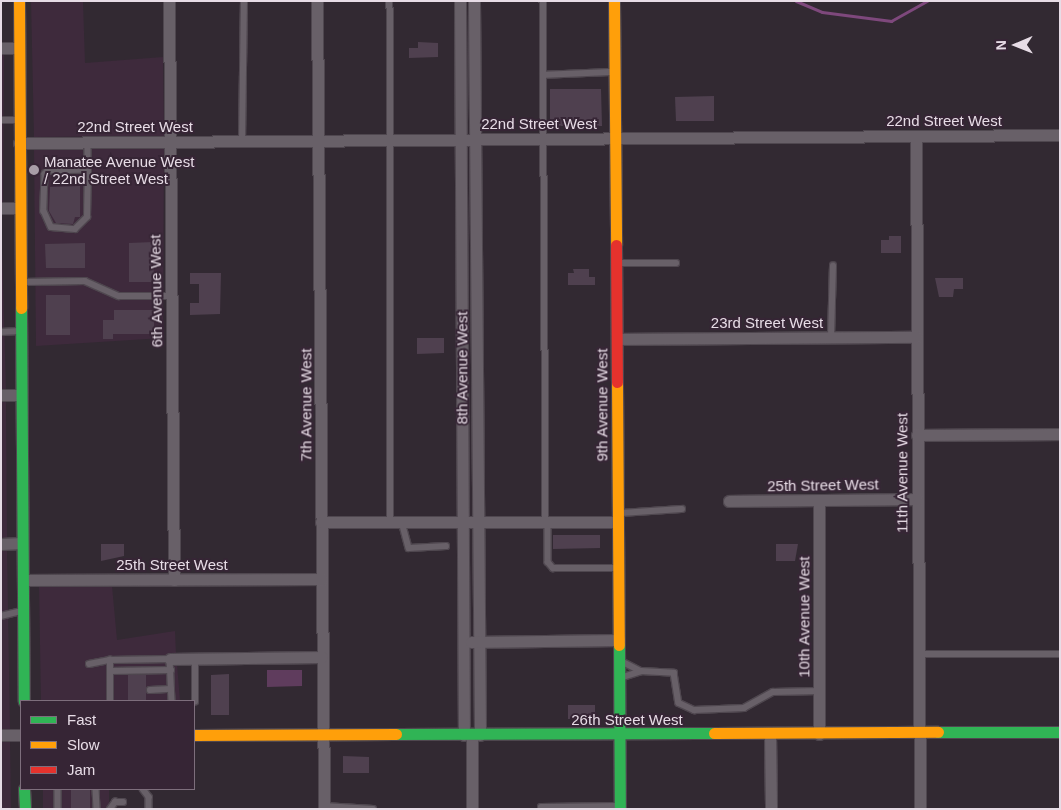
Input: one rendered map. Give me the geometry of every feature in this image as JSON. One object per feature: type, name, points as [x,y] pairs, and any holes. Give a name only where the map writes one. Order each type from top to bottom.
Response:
[{"type":"street","points":[[18,1],[24,700]]},
{"type":"street","name":"6th Avenue West","points":[[169,1],[174,580]]},
{"type":"street","name":"7th Avenue West","points":[[317,1],[324,807]]},
{"type":"street","name":"8th Avenue West","points":[[460,1],[465,642],[472,735],[472,809]]},
{"type":"street","name":"8th Avenue West","points":[[472,735],[479,642],[474,1]]},
{"type":"street","name":"9th Avenue West","points":[[614,1],[620,807]]},
{"type":"street","points":[[1,48],[19,48]]},
{"type":"street","name":"22nd Street West","points":[[19,142],[544,140],[1060,135]]},
{"type":"street","name":"11th Avenue West","points":[[916,136],[920,809]]},
{"type":"street","points":[[1,208],[20,208]]},
{"type":"street","name":"23rd Street West","points":[[617,339],[917,337]]},
{"type":"street","points":[[1,395],[21,395]]},
{"type":"street","points":[[917,435],[1060,434]]},
{"type":"street","name":"25th Street West","points":[[728,500],[917,498]]},
{"type":"street","name":"10th Avenue West","points":[[819,500],[819,734]]},
{"type":"street","points":[[322,522],[547,522],[618,517]]},
{"type":"street","points":[[1,544],[22,543]]},
{"type":"street","name":"25th Street West","points":[[23,580],[322,579]]},
{"type":"street","points":[[465,642],[619,640]]},
{"type":"street","points":[[170,664],[195,659],[322,657]]},
{"type":"street","name":"26th Street West","points":[[195,736],[1060,732]]},
{"type":"street","points":[[770,734],[771,809]]},
{"type":"street","points":[[1,735],[20,735]]},
{"type":"street","points":[[24,790],[25,809]]},
{"type":"lane","points":[[242,141],[244,1]]},
{"type":"lane","points":[[390,1],[397,522],[409,548],[446,546]]},
{"type":"lane","points":[[543,1],[548,562],[553,568],[618,568]]},
{"type":"lane","points":[[543,75],[615,72]]},
{"type":"lane","points":[[1,120],[19,120]]},
{"type":"lane","points":[[88,142],[88,170],[87,217],[78,228],[63,230],[51,227],[45,217],[43,180],[48,171],[88,170]]},
{"type":"lane","points":[[616,263],[676,263]]},
{"type":"lane","points":[[830,337],[833,266]]},
{"type":"lane","points":[[20,282],[85,281],[119,296],[171,296]]},
{"type":"lane","points":[[1,332],[21,331]]},
{"type":"lane","points":[[618,517],[682,509]]},
{"type":"lane","points":[[1,616],[23,610]]},
{"type":"lane","points":[[919,654],[1060,654]]},
{"type":"lane","points":[[194,700],[195,659]]},
{"type":"lane","points":[[89,664],[110,660],[170,664]]},
{"type":"lane","points":[[110,660],[110,700]]},
{"type":"lane","points":[[619,660],[641,671]]},
{"type":"lane","points":[[110,671],[170,664]]},
{"type":"lane","points":[[170,664],[172,700]]},
{"type":"lane","points":[[620,678],[641,671],[674,673],[679,702],[694,710],[744,708],[773,692],[819,691]]},
{"type":"lane","points":[[150,690],[171,689]]},
{"type":"lane","points":[[58,790],[58,809]]},
{"type":"lane","points":[[96,790],[97,809]]},
{"type":"lane","points":[[144,790],[149,797],[149,809]]},
{"type":"lane","points":[[110,809],[116,802],[123,802]]},
{"type":"lane","points":[[324,807],[374,809]]},
{"type":"lane","points":[[541,807],[620,807]]},
{"type":"shaded area","points":[[31,1],[83,1],[85,63],[163,57],[164,136],[34,137]]},
{"type":"shaded area","points":[[1,53],[4,53],[3,203],[1,203]]},
{"type":"shaded area","points":[[164,147],[163,338],[36,346],[34,148]]},
{"type":"shaded area","points":[[1,213],[6,390],[1,390]]},
{"type":"shaded area","points":[[1,400],[6,400],[7,538],[1,538]]},
{"type":"shaded area","points":[[1,549],[7,549],[10,730],[1,730]]},
{"type":"shaded area","points":[[39,586],[112,586],[117,640],[175,631],[176,654],[166,654],[166,664],[177,664],[180,700],[41,700]]},
{"type":"shaded area","points":[[267,670],[302,670],[302,686],[267,687]]},
{"type":"shaded area","points":[[1,740],[10,740],[11,809],[1,809]]},
{"type":"shaded area","points":[[43,790],[109,790],[109,809],[43,809]]},
{"type":"building","points":[[418,42],[438,43],[438,57],[409,58],[409,48],[418,48]]},
{"type":"building","points":[[550,89],[601,89],[602,126],[550,126]]},
{"type":"building","points":[[714,96],[714,121],[676,121],[675,97]]},
{"type":"building","points":[[80,186],[80,217],[75,217],[73,224],[56,223],[49,211],[50,187]]},
{"type":"building","points":[[889,236],[901,236],[901,253],[881,253],[881,240],[889,240]]},
{"type":"building","points":[[153,242],[154,282],[129,282],[129,243]]},
{"type":"building","points":[[85,243],[85,268],[46,268],[45,244]]},
{"type":"building","points":[[573,269],[589,269],[589,277],[595,277],[595,285],[568,285],[568,273],[574,273]]},
{"type":"building","points":[[190,273],[221,273],[220,314],[190,315],[190,303],[199,303],[199,284],[190,284]]},
{"type":"building","points":[[935,278],[963,278],[963,289],[954,289],[953,297],[939,297]]},
{"type":"building","points":[[46,295],[70,295],[70,335],[46,335]]},
{"type":"building","points":[[114,310],[154,310],[154,334],[113,334],[113,339],[103,339],[103,320],[114,320]]},
{"type":"building","points":[[417,338],[444,338],[444,353],[417,354]]},
{"type":"building","points":[[553,535],[600,535],[600,548],[553,549]]},
{"type":"building","points":[[101,544],[124,544],[124,556],[101,561]]},
{"type":"building","points":[[776,544],[798,544],[795,561],[776,561]]},
{"type":"building","points":[[229,674],[229,715],[211,715],[211,675]]},
{"type":"building","points":[[128,675],[146,675],[146,700],[128,700]]},
{"type":"building","points":[[568,705],[595,705],[595,719],[568,719]]},
{"type":"building","points":[[343,756],[369,757],[369,773],[343,773]]},
{"type":"building","points":[[71,790],[90,790],[90,809],[71,809]]},
{"type":"waterway","points":[[796,1],[822,12],[891,21],[927,1]]},
{"type":"traffic: fast","points":[[21,308],[24,700]]},
{"type":"traffic: fast","points":[[619,645],[620,809]]},
{"type":"traffic: fast","points":[[938,732],[1060,732]]},
{"type":"traffic: fast","points":[[396,734],[714,733]]},
{"type":"traffic: fast","points":[[24,790],[25,809]]},
{"type":"traffic: slow","points":[[19,1],[21,308]]},
{"type":"traffic: slow","points":[[614,1],[616,245]]},
{"type":"traffic: slow","points":[[617,382],[619,645]]},
{"type":"traffic: slow","points":[[714,733],[938,732]]},
{"type":"traffic: slow","points":[[195,735],[396,734]]},
{"type":"traffic: jam","points":[[616,245],[617,382]]},
{"type":"place","name":"Manatee Avenue West / 22nd Street West","points":[[34,170]]}]
